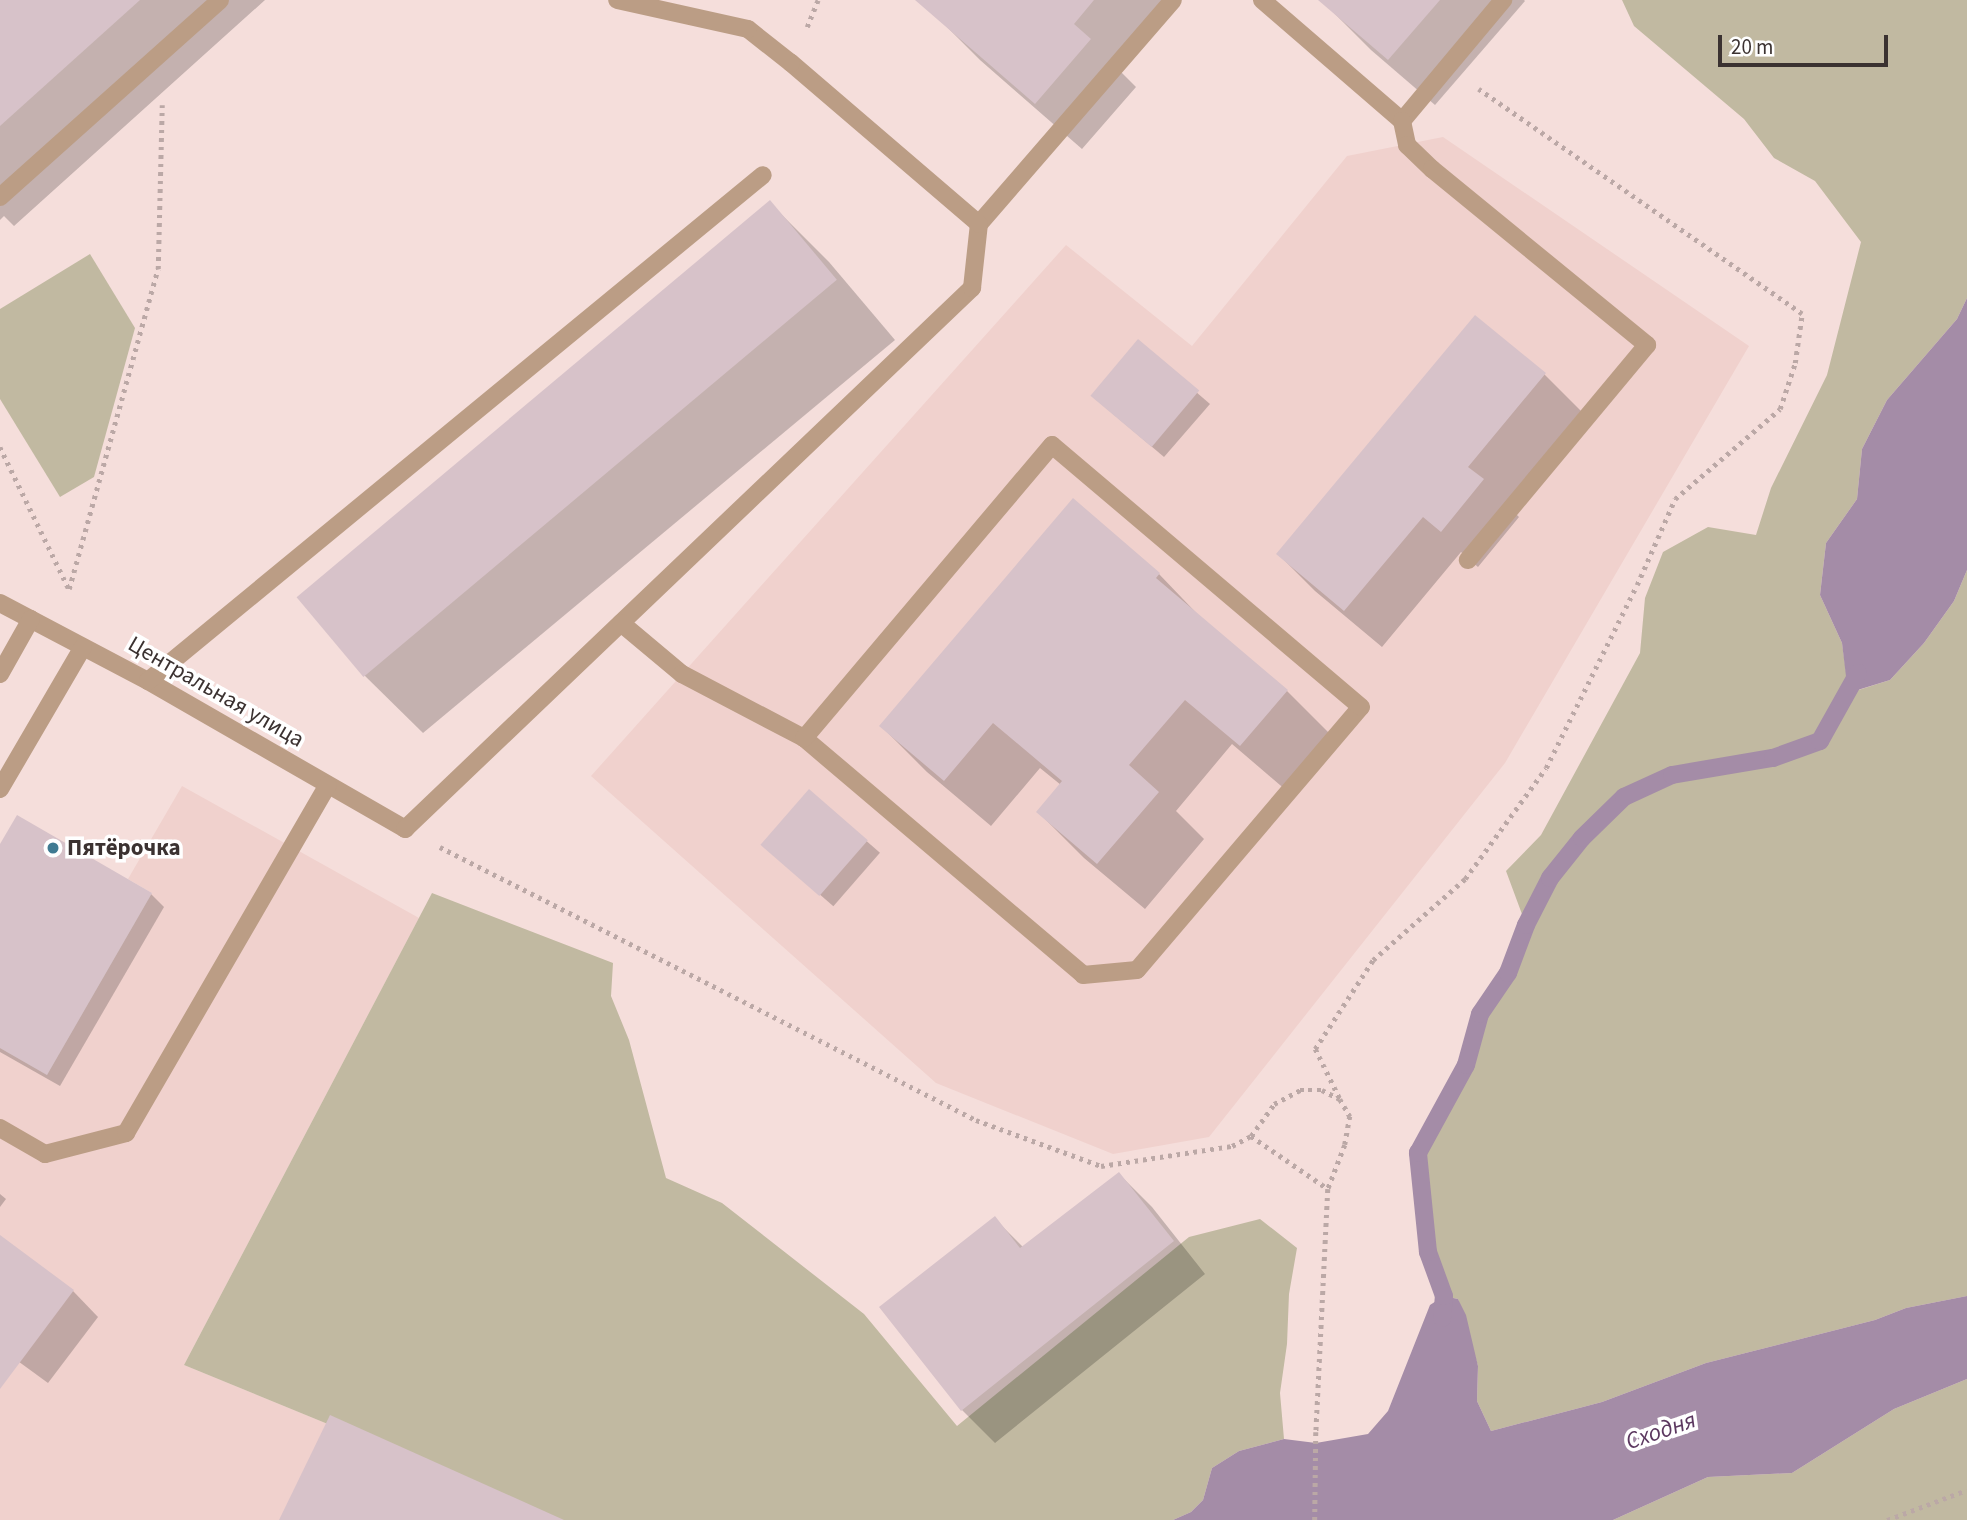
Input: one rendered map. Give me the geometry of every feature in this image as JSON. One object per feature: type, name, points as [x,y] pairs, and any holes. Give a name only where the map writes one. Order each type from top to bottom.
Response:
[{"type":"street","points":[[0,197],[220,0]]},
{"type":"street","points":[[617,0],[748,29],[979,223]]},
{"type":"street","points":[[405,829],[972,289],[979,223],[1173,0]]},
{"type":"street","points":[[1262,0],[1402,121],[1407,145],[1432,169],[1647,345],[1468,560]]},
{"type":"street","points":[[1402,121],[1503,0]]},
{"type":"street","points":[[148,681],[763,174]]},
{"type":"street","points":[[621,623],[682,674],[804,738],[1083,975],[1137,970],[1361,707],[1052,445],[804,738]]},
{"type":"street","name":"Центральная улица","points":[[0,603],[148,681],[405,829]]},
{"type":"street","points":[[0,674],[32,619]]},
{"type":"street","points":[[0,789],[83,647]]},
{"type":"street","points":[[0,1128],[45,1154],[126,1133],[328,785]]},
{"type":"path","points":[[69,589],[159,269],[163,51]]},
{"type":"path","points":[[1315,1520],[1315,1433],[1328,1189],[1345,1145],[1350,1116],[1315,1049],[1373,960],[1465,879],[1546,768],[1637,585],[1675,499],[1780,409],[1795,363],[1802,314],[1448,68]]},
{"type":"path","points":[[0,447],[102,656]]},
{"type":"path","points":[[405,829],[976,1120],[1101,1166],[1232,1146],[1251,1136],[1274,1104],[1300,1090],[1322,1090],[1340,1099]]},
{"type":"path","points":[[1251,1136],[1328,1189]]},
{"type":"path","points":[[1887,1520],[1967,1490]]},
{"type":"shaded area","points":[[1622,0],[1967,0],[1967,298],[1957,319],[1887,400],[1862,449],[1857,499],[1826,543],[1820,595],[1842,643],[1849,693],[1890,680],[1924,643],[1954,601],[1967,570],[1967,1296],[1906,1308],[1875,1320],[1706,1363],[1602,1402],[1491,1431],[1477,1401],[1478,1366],[1458,1299],[1444,1296],[1428,1252],[1418,1153],[1466,1065],[1480,1014],[1508,973],[1526,925],[1506,871],[1541,835],[1640,653],[1645,598],[1663,552],[1708,527],[1756,535],[1771,488],[1827,375],[1861,242],[1815,181],[1774,158],[1744,119],[1634,26]]},
{"type":"shaded area","points":[[1443,137],[1749,346],[1505,763],[1209,1137],[1113,1154],[936,1083],[591,776],[1066,245],[1192,346],[1347,156]]},
{"type":"shaded area","points":[[90,254],[135,328],[94,477],[60,497],[0,399],[0,309]]},
{"type":"shaded area","points":[[182,786],[419,918],[184,1365],[562,1520],[0,1520],[0,1048],[47,1075],[152,893],[128,879]]},
{"type":"shaded area","points":[[432,893],[613,963],[611,996],[629,1040],[666,1178],[722,1203],[864,1314],[957,1426],[1189,1237],[1260,1219],[1297,1248],[1289,1294],[1287,1344],[1280,1393],[1284,1439],[1239,1451],[1212,1468],[1203,1500],[1191,1512],[1173,1520],[562,1520],[184,1365]]},
{"type":"shaded area","points":[[1967,1379],[1967,1520],[1613,1520],[1708,1477],[1792,1473],[1894,1409]]},
{"type":"water","points":[[1967,298],[1967,570],[1954,601],[1924,643],[1890,680],[1848,693],[1842,643],[1820,595],[1826,543],[1857,499],[1862,449],[1887,400],[1957,319]]},
{"type":"water","name":"Сходня","points":[[1444,1296],[1458,1299],[1466,1315],[1478,1366],[1477,1401],[1491,1431],[1602,1402],[1706,1363],[1875,1320],[1906,1308],[1967,1296],[1967,1379],[1894,1409],[1792,1473],[1708,1477],[1613,1520],[1173,1520],[1191,1512],[1203,1500],[1212,1468],[1239,1451],[1284,1439],[1316,1443],[1368,1434],[1388,1411],[1430,1305]]},
{"type":"building","points":[[0,0],[140,0],[0,126]]},
{"type":"building","points":[[915,0],[1094,0],[1074,24],[1091,39],[1035,104]]},
{"type":"building","points":[[1318,0],[1440,0],[1388,60]]},
{"type":"building","points":[[770,200],[837,280],[363,677],[297,597]]},
{"type":"building","points":[[1475,315],[1546,373],[1468,467],[1484,479],[1441,532],[1423,517],[1344,611],[1276,554]]},
{"type":"building","points":[[1138,339],[1199,390],[1152,447],[1090,396]]},
{"type":"building","points":[[1073,498],[1160,573],[1156,578],[1288,690],[1240,746],[1185,700],[1129,765],[1159,792],[1097,864],[1036,812],[1062,781],[993,723],[944,781],[879,726]]},
{"type":"building","points":[[809,789],[868,840],[819,896],[760,845]]},
{"type":"building","points":[[17,815],[152,893],[47,1075],[0,1048],[0,844]]},
{"type":"building","points":[[1119,1172],[1174,1241],[961,1411],[879,1307],[995,1216],[1020,1248]]},
{"type":"building","points":[[0,1235],[74,1290],[0,1389]]},
{"type":"building","points":[[330,1415],[564,1520],[279,1520]]},
{"type":"waterway","points":[[1442,1318],[1444,1296],[1428,1252],[1418,1153],[1466,1065],[1480,1014],[1508,973],[1526,925],[1550,878],[1582,838],[1624,797],[1672,775],[1773,758],[1820,741],[1858,673]]},
{"type":"place","name":"Пятёрочка","points":[[53,848]]}]
